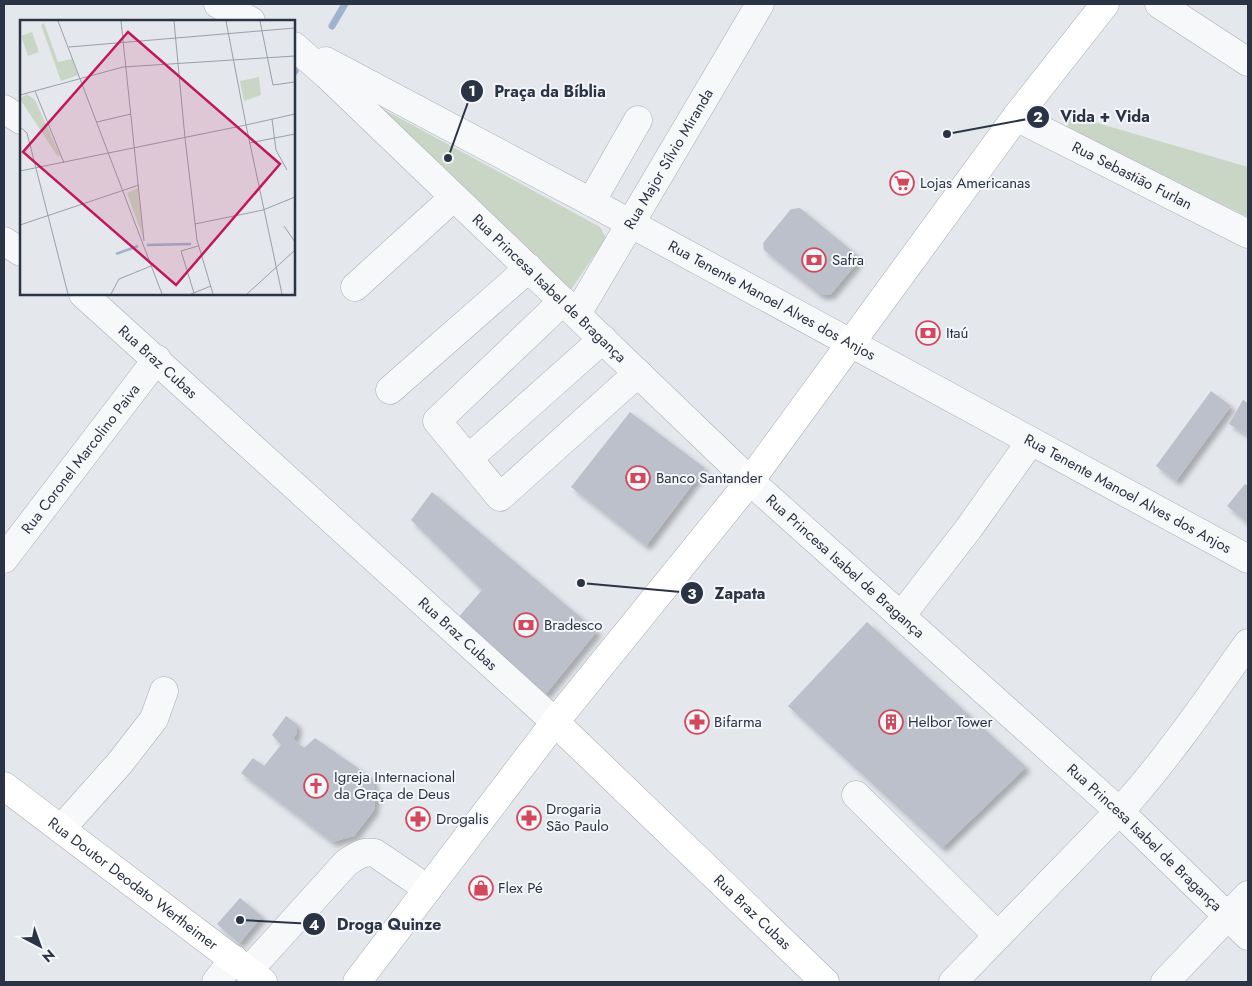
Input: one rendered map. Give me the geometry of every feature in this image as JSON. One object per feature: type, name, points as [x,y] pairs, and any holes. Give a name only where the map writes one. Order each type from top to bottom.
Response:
[{"type":"main road","points":[[357,982],[555,722],[750,481],[1016,117],[1105,4]]},
{"type":"main road","name":"Rua Braz Cubas","points":[[555,722],[825,982]]},
{"type":"main road","name":"Rua Doutor Deodato Wertheimer","points":[[4,786],[249,970]]},
{"type":"street","points":[[218,4],[249,20]]},
{"type":"street","name":"Rua Major Sílvio Miranda","points":[[468,459],[437,421],[570,308],[631,224],[760,4]]},
{"type":"street","points":[[1159,4],[1248,62]]},
{"type":"street","name":"Rua Princesa Isabel de Bragança","points":[[295,46],[332,71],[454,197],[750,481],[1120,812],[1248,936]]},
{"type":"street","name":"Rua Tenente Manoel Alves dos Anjos","points":[[332,71],[591,202],[1248,559]]},
{"type":"street","points":[[4,109],[20,119]]},
{"type":"street","name":"Rua Sebastião Furlan","points":[[1016,117],[1248,234]]},
{"type":"street","points":[[591,202],[638,120]]},
{"type":"street","points":[[355,288],[454,197]]},
{"type":"street","points":[[4,241],[20,251]]},
{"type":"street","points":[[390,390],[529,268]]},
{"type":"street","name":"Rua Braz Cubas","points":[[84,295],[157,359],[555,722]]},
{"type":"street","points":[[603,339],[468,459],[500,497],[638,373]]},
{"type":"street","name":"Rua Coronel Marcolino Paiva","points":[[4,559],[157,359]]},
{"type":"street","points":[[901,616],[969,528],[1030,441]]},
{"type":"street","points":[[953,982],[1120,812],[1170,751],[1248,643]]},
{"type":"street","points":[[61,829],[120,764],[154,719],[164,691]]},
{"type":"street","points":[[856,795],[998,936]]},
{"type":"street","points":[[216,982],[249,970],[346,862],[361,854],[366,852],[375,853],[428,889]]},
{"type":"street","points":[[1165,982],[1248,895]]},
{"type":"green space","points":[[348,90],[600,227],[606,238],[568,294]]},
{"type":"green space","points":[[1070,115],[1248,167],[1248,217],[1067,131]]},
{"type":"building","points":[[800,208],[857,255],[856,264],[830,295],[820,295],[764,250],[763,243],[791,209]]},
{"type":"building","points":[[1211,391],[1231,406],[1176,481],[1156,466]]},
{"type":"building","points":[[1243,400],[1248,403],[1248,435],[1229,424]]},
{"type":"building","name":"Banco Santander","points":[[630,412],[705,468],[646,546],[571,487]]},
{"type":"building","points":[[1245,484],[1248,486],[1248,523],[1227,506]]},
{"type":"building","name":"Bradesco","points":[[432,492],[597,631],[545,695],[456,620],[482,590],[411,520]]},
{"type":"building","name":"Helbor Tower","points":[[867,622],[1026,767],[942,848],[788,706]]},
{"type":"building","name":"Igreja Internacional da Graça de Deus","points":[[286,716],[297,724],[297,733],[293,739],[304,748],[315,738],[372,778],[376,794],[374,810],[354,836],[332,842],[241,773],[253,758],[264,766],[281,745],[272,735]]},
{"type":"building","points":[[240,898],[262,916],[239,944],[217,924]]},
{"type":"waterway","points":[[332,26],[345,4]]},
{"type":"place","name":"Vida + Vida","points":[[947,134]]},
{"type":"place","name":"Praça da Bíblia","points":[[448,158]]},
{"type":"place","name":"Lojas Americanas","points":[[902,183]]},
{"type":"place","name":"Safra","points":[[814,260]]},
{"type":"place","name":"Itaú","points":[[928,333]]},
{"type":"place","name":"Banco Santander","points":[[638,478]]},
{"type":"place","name":"Zapata","points":[[581,583]]},
{"type":"place","name":"Bradesco","points":[[526,625]]},
{"type":"place","name":"Bifarma","points":[[697,722]]},
{"type":"place","name":"Helbor Tower","points":[[891,722]]},
{"type":"place","name":"Igreja Internacional da Graça de Deus","points":[[316,786]]},
{"type":"place","name":"Drogaria São Paulo","points":[[529,818]]},
{"type":"place","name":"Drogalis","points":[[418,819]]},
{"type":"place","name":"Flex Pé","points":[[481,888]]},
{"type":"place","name":"Droga Quinze","points":[[240,920]]}]
